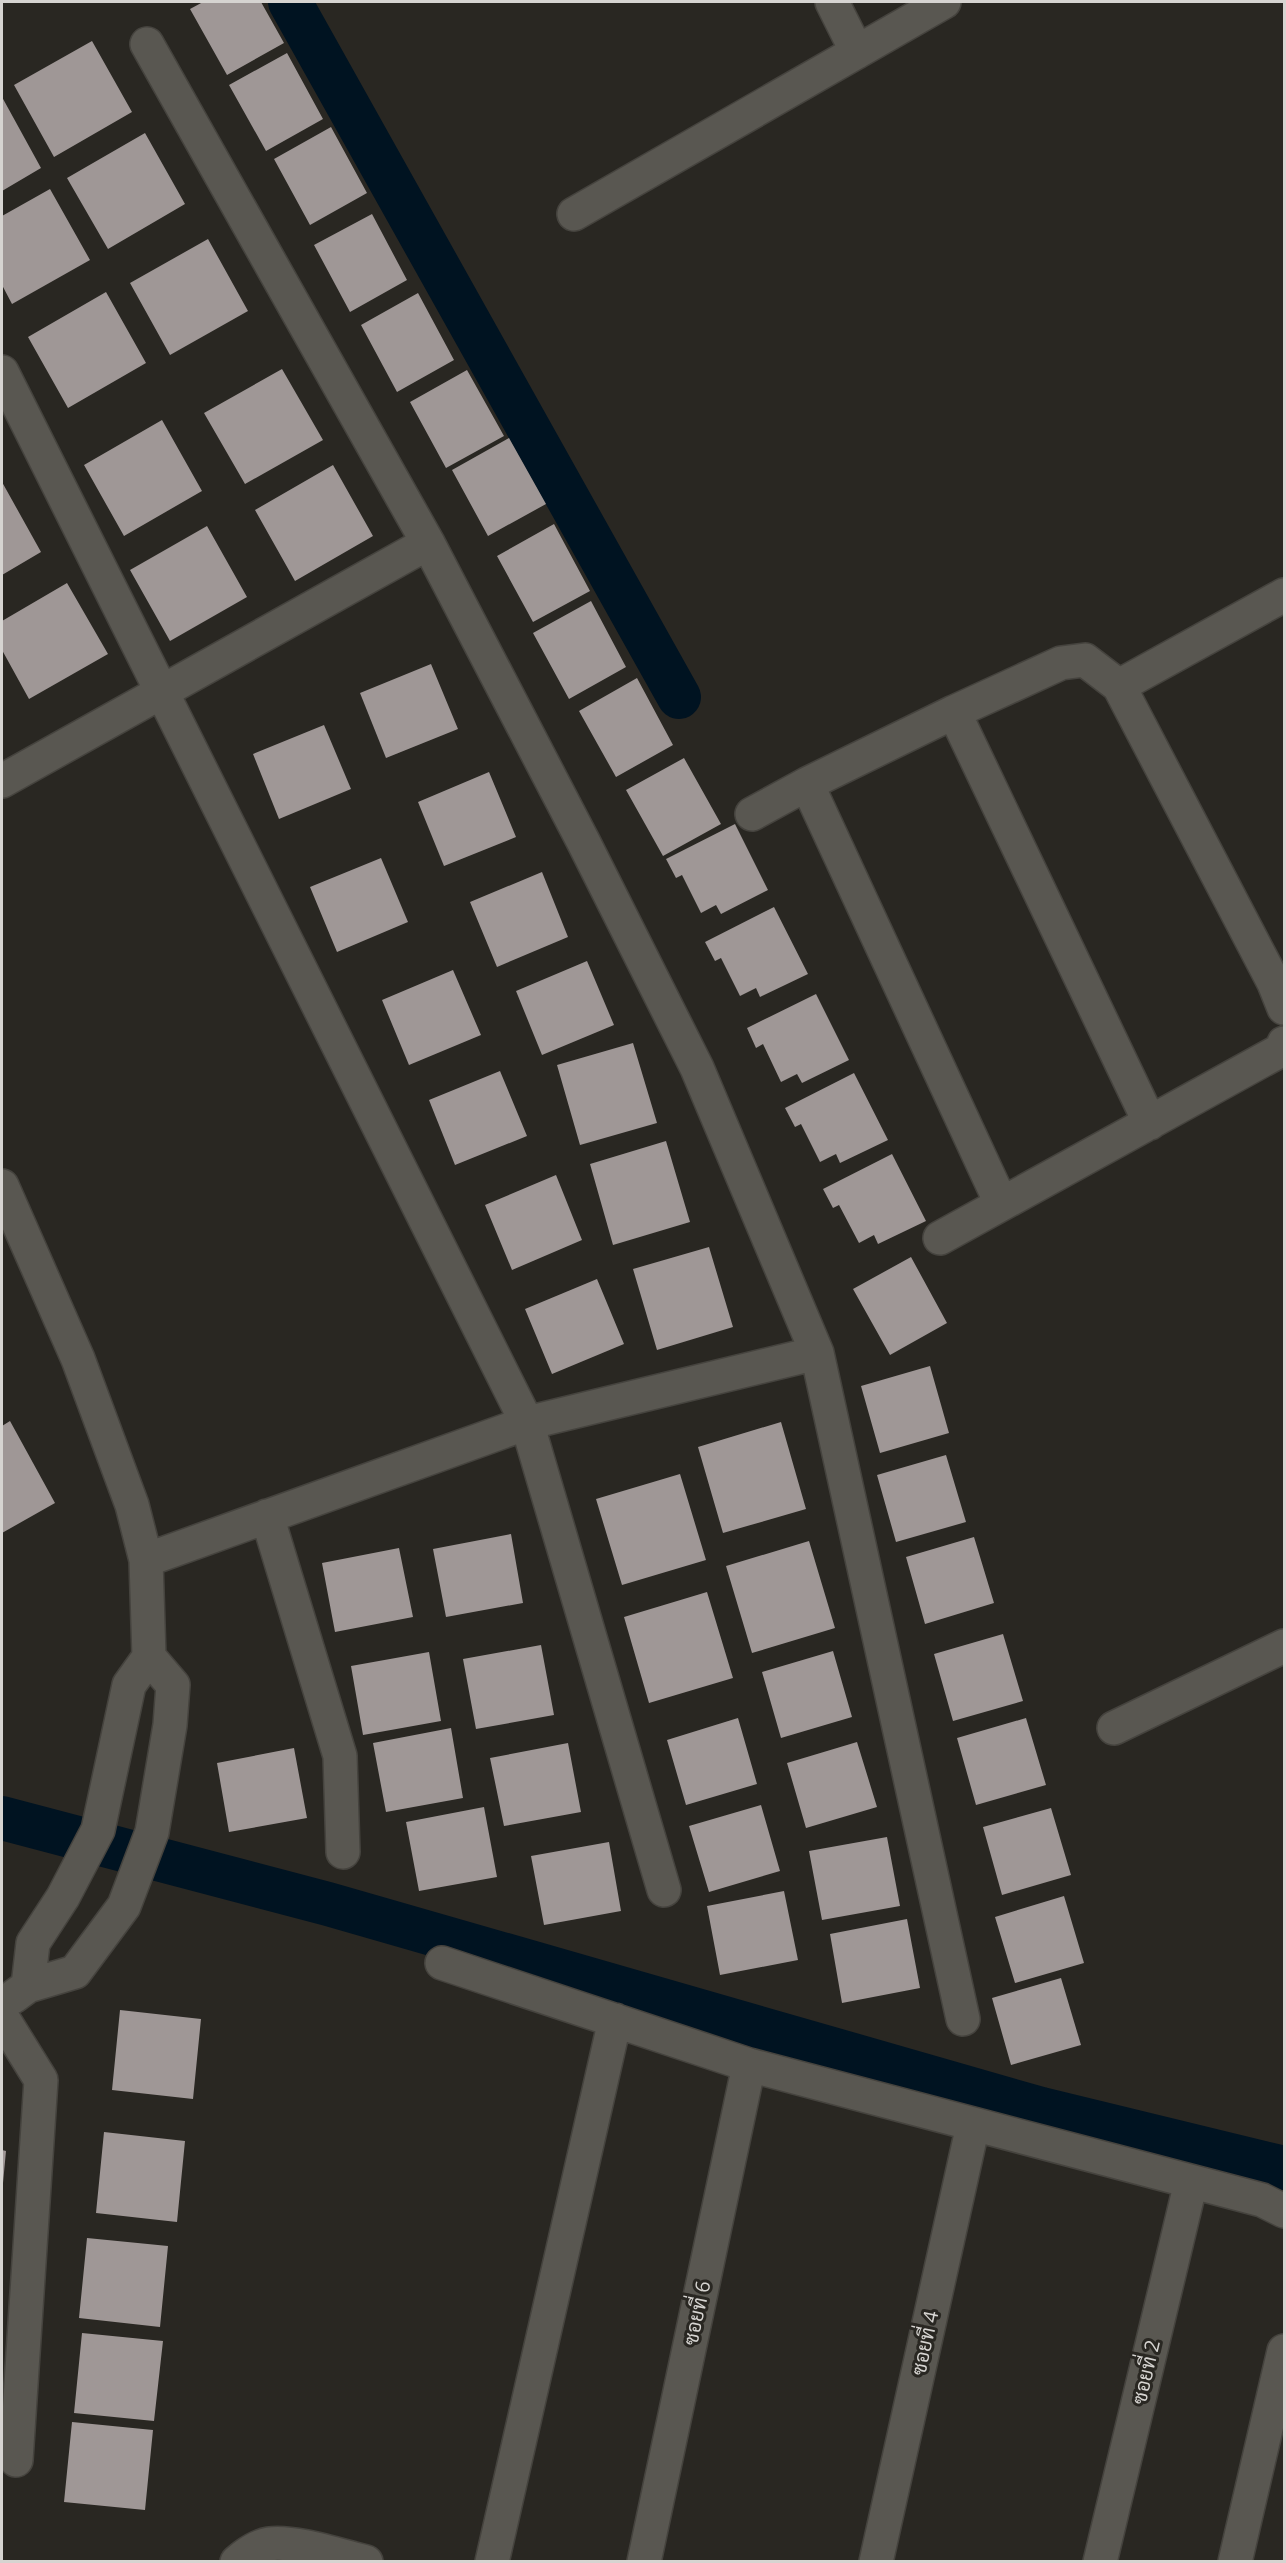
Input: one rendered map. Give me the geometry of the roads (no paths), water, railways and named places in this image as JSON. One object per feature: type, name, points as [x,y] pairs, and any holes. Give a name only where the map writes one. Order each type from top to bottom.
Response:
[{"type":"street","points":[[832,2],[857,52]]},
{"type":"street","points":[[574,214],[944,2]]},
{"type":"street","points":[[147,44],[428,543],[584,843],[697,1068],[817,1353],[963,2019]]},
{"type":"street","points":[[2,372],[527,1423],[664,1890]]},
{"type":"street","points":[[2,781],[428,543]]},
{"type":"street","points":[[1119,686],[1284,595]]},
{"type":"street","points":[[752,814],[807,784],[954,712],[1061,663],[1085,660],[1119,686],[1281,990]]},
{"type":"street","points":[[954,712],[1150,1123]]},
{"type":"street","points":[[807,784],[1001,1203]]},
{"type":"street","points":[[940,1238],[1282,1049],[1284,1043]]},
{"type":"street","points":[[2,1186],[78,1359],[132,1505],[146,1560],[148,1657],[129,1685],[98,1830],[63,1897],[33,1943],[28,1986]]},
{"type":"street","points":[[146,1560],[527,1423],[817,1353]]},
{"type":"street","points":[[267,1516],[340,1756],[343,1852]]},
{"type":"street","points":[[1114,1728],[1284,1646]]},
{"type":"street","points":[[2,2005],[28,1986],[75,1972],[124,1906],[141,1866],[152,1832],[170,1725],[173,1685],[148,1657]]},
{"type":"street","points":[[442,1963],[749,2065],[1262,2200],[1284,2211]]},
{"type":"street","points":[[2,2017],[41,2080],[16,2460]]},
{"type":"street","points":[[492,2562],[615,2020]]},
{"type":"street","name":"ซอยที่ 6","points":[[644,2562],[749,2065]]},
{"type":"street","name":"ซอยที่ 4","points":[[876,2562],[973,2125]]},
{"type":"street","name":"ซอยที่ 2","points":[[1100,2562],[1191,2182]]},
{"type":"street","points":[[1235,2562],[1284,2350]]},
{"type":"street","points":[[237,2562],[248,2552],[270,2544],[298,2546],[366,2562]]},
{"type":"waterway","points":[[290,2],[679,697]]},
{"type":"waterway","points":[[2,1818],[328,1904],[1041,2109],[1284,2168]]}]
